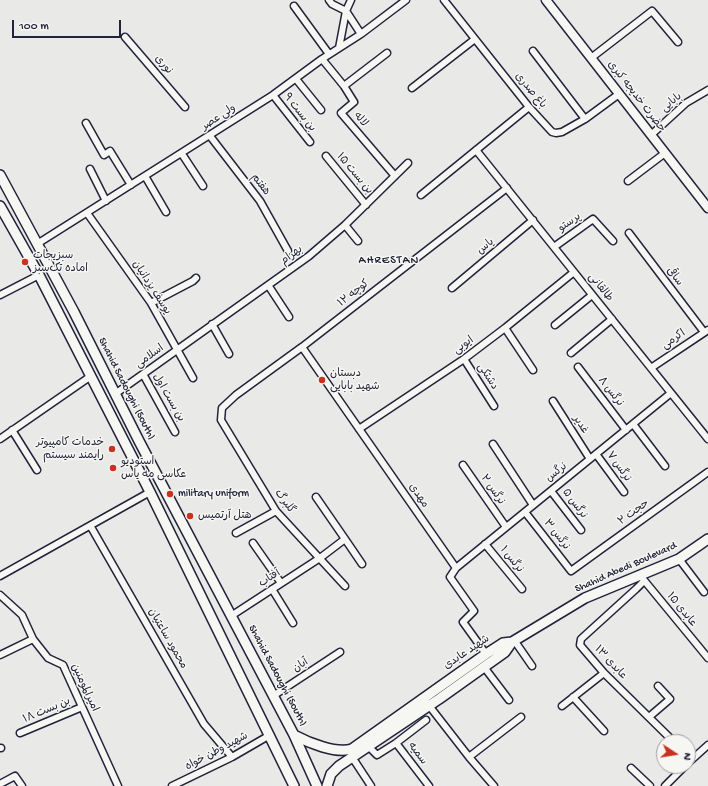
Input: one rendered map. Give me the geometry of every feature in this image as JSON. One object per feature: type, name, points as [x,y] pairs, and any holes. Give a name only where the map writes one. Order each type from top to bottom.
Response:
[{"type":"main road","name":"Shahid Sadoughi (South)","points":[[0,175],[294,735],[317,786]]},
{"type":"main road","points":[[0,206],[39,275],[150,492],[294,786]]},
{"type":"main road","points":[[127,447],[139,441]]},
{"type":"main road","name":"Shahid Abedi Boulevard","points":[[513,641],[585,598],[642,578],[679,559],[708,539]]},
{"type":"main road","name":"شهید عابدی","points":[[327,786],[331,774],[339,766],[369,747],[486,654],[503,643],[513,641]]},
{"type":"main road","name":"شهید عابدی","points":[[294,735],[307,742],[329,748],[347,751],[352,749],[484,667],[504,652],[513,641]]},
{"type":"street","points":[[329,0],[332,4],[346,11],[361,34]]},
{"type":"street","points":[[339,48],[346,11],[351,0]]},
{"type":"street","name":"ولی عصر","points":[[37,244],[182,154],[273,95],[329,54],[361,34],[406,0]]},
{"type":"street","name":"باغ صدری","points":[[444,0],[529,107],[552,132],[562,132],[585,119],[619,94]]},
{"type":"street","name":"حضرت خدیجه کبری","points":[[547,1],[708,208]]},
{"type":"street","points":[[294,6],[329,54]]},
{"type":"street","points":[[591,58],[652,11],[678,42]]},
{"type":"street","name":"نوری","points":[[126,37],[186,107]]},
{"type":"street","points":[[412,88],[475,39]]},
{"type":"street","points":[[533,51],[585,119]]},
{"type":"street","points":[[344,86],[387,53]]},
{"type":"street","name":"لاله","points":[[322,59],[344,86],[354,102],[341,113],[395,176]]},
{"type":"street","points":[[296,79],[321,110]]},
{"type":"street","name":"بابایی","points":[[651,135],[686,103],[708,90]]},
{"type":"street","name":"بن بست ۹","points":[[273,95],[310,142]]},
{"type":"street","points":[[421,195],[529,107]]},
{"type":"street","points":[[86,122],[104,155],[110,151],[131,185]]},
{"type":"street","name":"هفتم","points":[[210,136],[260,201],[288,251]]},
{"type":"street","name":"طالقانی","points":[[476,150],[708,439]]},
{"type":"street","points":[[628,181],[665,153]]},
{"type":"street","points":[[182,154],[203,186]]},
{"type":"street","name":"بن بست ۱۵","points":[[326,156],[366,205]]},
{"type":"street","name":"بهرام","points":[[177,350],[309,256],[345,225],[408,163]]},
{"type":"street","points":[[90,169],[106,201]]},
{"type":"street","points":[[145,176],[166,212]]},
{"type":"street","name":"کوچه ۱۲","points":[[221,420],[222,408],[236,395],[302,347],[507,188]]},
{"type":"street","name":"یوسف یزدانیان","points":[[87,213],[151,303],[193,378]]},
{"type":"street","name":"پرستو","points":[[554,247],[593,219],[613,241]]},
{"type":"street","name":"یاس","points":[[452,288],[533,220]]},
{"type":"street","points":[[345,225],[358,242]]},
{"type":"street","name":"ساقی","points":[[629,233],[706,331]]},
{"type":"street","name":"ایوبی","points":[[360,429],[464,359],[574,272]]},
{"type":"street","points":[[0,295],[39,275]]},
{"type":"street","points":[[151,303],[196,278]]},
{"type":"street","points":[[268,285],[289,317]]},
{"type":"street","points":[[555,325],[592,295]]},
{"type":"street","points":[[571,353],[612,320]]},
{"type":"street","points":[[212,324],[229,354]]},
{"type":"street","points":[[505,328],[532,370]]},
{"type":"street","name":"اکرمی","points":[[651,368],[706,331]]},
{"type":"street","name":"مهدی","points":[[302,347],[456,568]]},
{"type":"street","name":"اسلامی","points":[[115,394],[177,350]]},
{"type":"street","name":"دشتکی","points":[[464,359],[494,406]]},
{"type":"street","name":"نرگس ۸","points":[[578,367],[626,430]]},
{"type":"street","name":"بن بست اول","points":[[142,374],[175,432]]},
{"type":"street","points":[[0,439],[91,376]]},
{"type":"street","name":"نرگس","points":[[456,568],[671,393]]},
{"type":"street","name":"غدیر","points":[[553,402],[590,459]]},
{"type":"street","name":"گلبرگ","points":[[221,420],[276,511],[345,586]]},
{"type":"street","points":[[633,424],[665,466]]},
{"type":"street","points":[[12,430],[37,470]]},
{"type":"street","points":[[493,444],[533,505]]},
{"type":"street","name":"نرگس ۷","points":[[596,454],[624,492]]},
{"type":"street","name":"نرگس ۲","points":[[463,465],[506,527]]},
{"type":"street","name":"حجت ۲","points":[[571,571],[708,472]]},
{"type":"street","name":"نرگس ۵","points":[[551,491],[581,530]]},
{"type":"street","points":[[0,576],[91,527],[150,492]]},
{"type":"street","points":[[316,497],[362,564]]},
{"type":"street","points":[[236,533],[276,511]]},
{"type":"street","name":"نرگس ۳","points":[[525,512],[571,571]]},
{"type":"street","name":"محمود ساعتیان","points":[[91,527],[204,724],[232,757]]},
{"type":"street","name":"آفتاب","points":[[231,616],[320,558],[345,539]]},
{"type":"street","points":[[253,543],[281,583]]},
{"type":"street","name":"نرگس ۱","points":[[485,544],[522,589]]},
{"type":"street","points":[[679,559],[704,592]]},
{"type":"street","points":[[456,568],[450,577],[474,611],[463,622],[486,654]]},
{"type":"street","name":"عابدی ۱۵","points":[[642,578],[708,658]]},
{"type":"street","name":"عابدی ۱۳","points":[[642,578],[636,589],[581,639],[580,645],[604,673],[666,734]]},
{"type":"street","points":[[272,590],[294,623]]},
{"type":"street","name":"امیرالمومنین","points":[[0,595],[22,615],[33,639],[48,658],[63,665],[118,786]]},
{"type":"street","points":[[0,655],[33,639]]},
{"type":"street","points":[[513,641],[532,666]]},
{"type":"street","name":"آبان","points":[[273,696],[340,652]]},
{"type":"street","points":[[484,667],[509,700]]},
{"type":"street","points":[[562,706],[604,673]]},
{"type":"street","points":[[649,717],[670,699],[658,686]]},
{"type":"street","points":[[573,697],[604,731]]},
{"type":"street","points":[[426,702],[494,786]]},
{"type":"street","name":"بن بست ۱۸","points":[[20,733],[82,706]]},
{"type":"street","points":[[469,757],[521,717]]},
{"type":"street","points":[[396,742],[426,720]]},
{"type":"street","name":"شهید وطن خواه","points":[[172,786],[232,757],[270,735]]},
{"type":"street","name":"سمیه","points":[[369,747],[377,754],[396,742],[428,786]]},
{"type":"street","points":[[696,754],[708,745]]},
{"type":"street","points":[[352,757],[371,786]]},
{"type":"street","points":[[631,768],[650,786]]},
{"type":"street","points":[[665,786],[677,774]]},
{"type":"street","points":[[0,784],[15,776],[22,786]]},
{"type":"place","name":"سبزیجات اماده تک‌سبز","points":[[25,262]]},
{"type":"place","name":"دبستان شهید بابایی","points":[[322,380]]},
{"type":"place","name":"خدمات کامپیوتر رایمند سیستم","points":[[112,449]]},
{"type":"place","name":"استودیو عکاسی مه یاس","points":[[113,468]]},
{"type":"place","name":"military uniform","points":[[170,494]]},
{"type":"place","name":"هتل آرتمیس","points":[[190,516]]},
{"type":"district","name":"AHRESTAN","points":[[389,261]]}]
